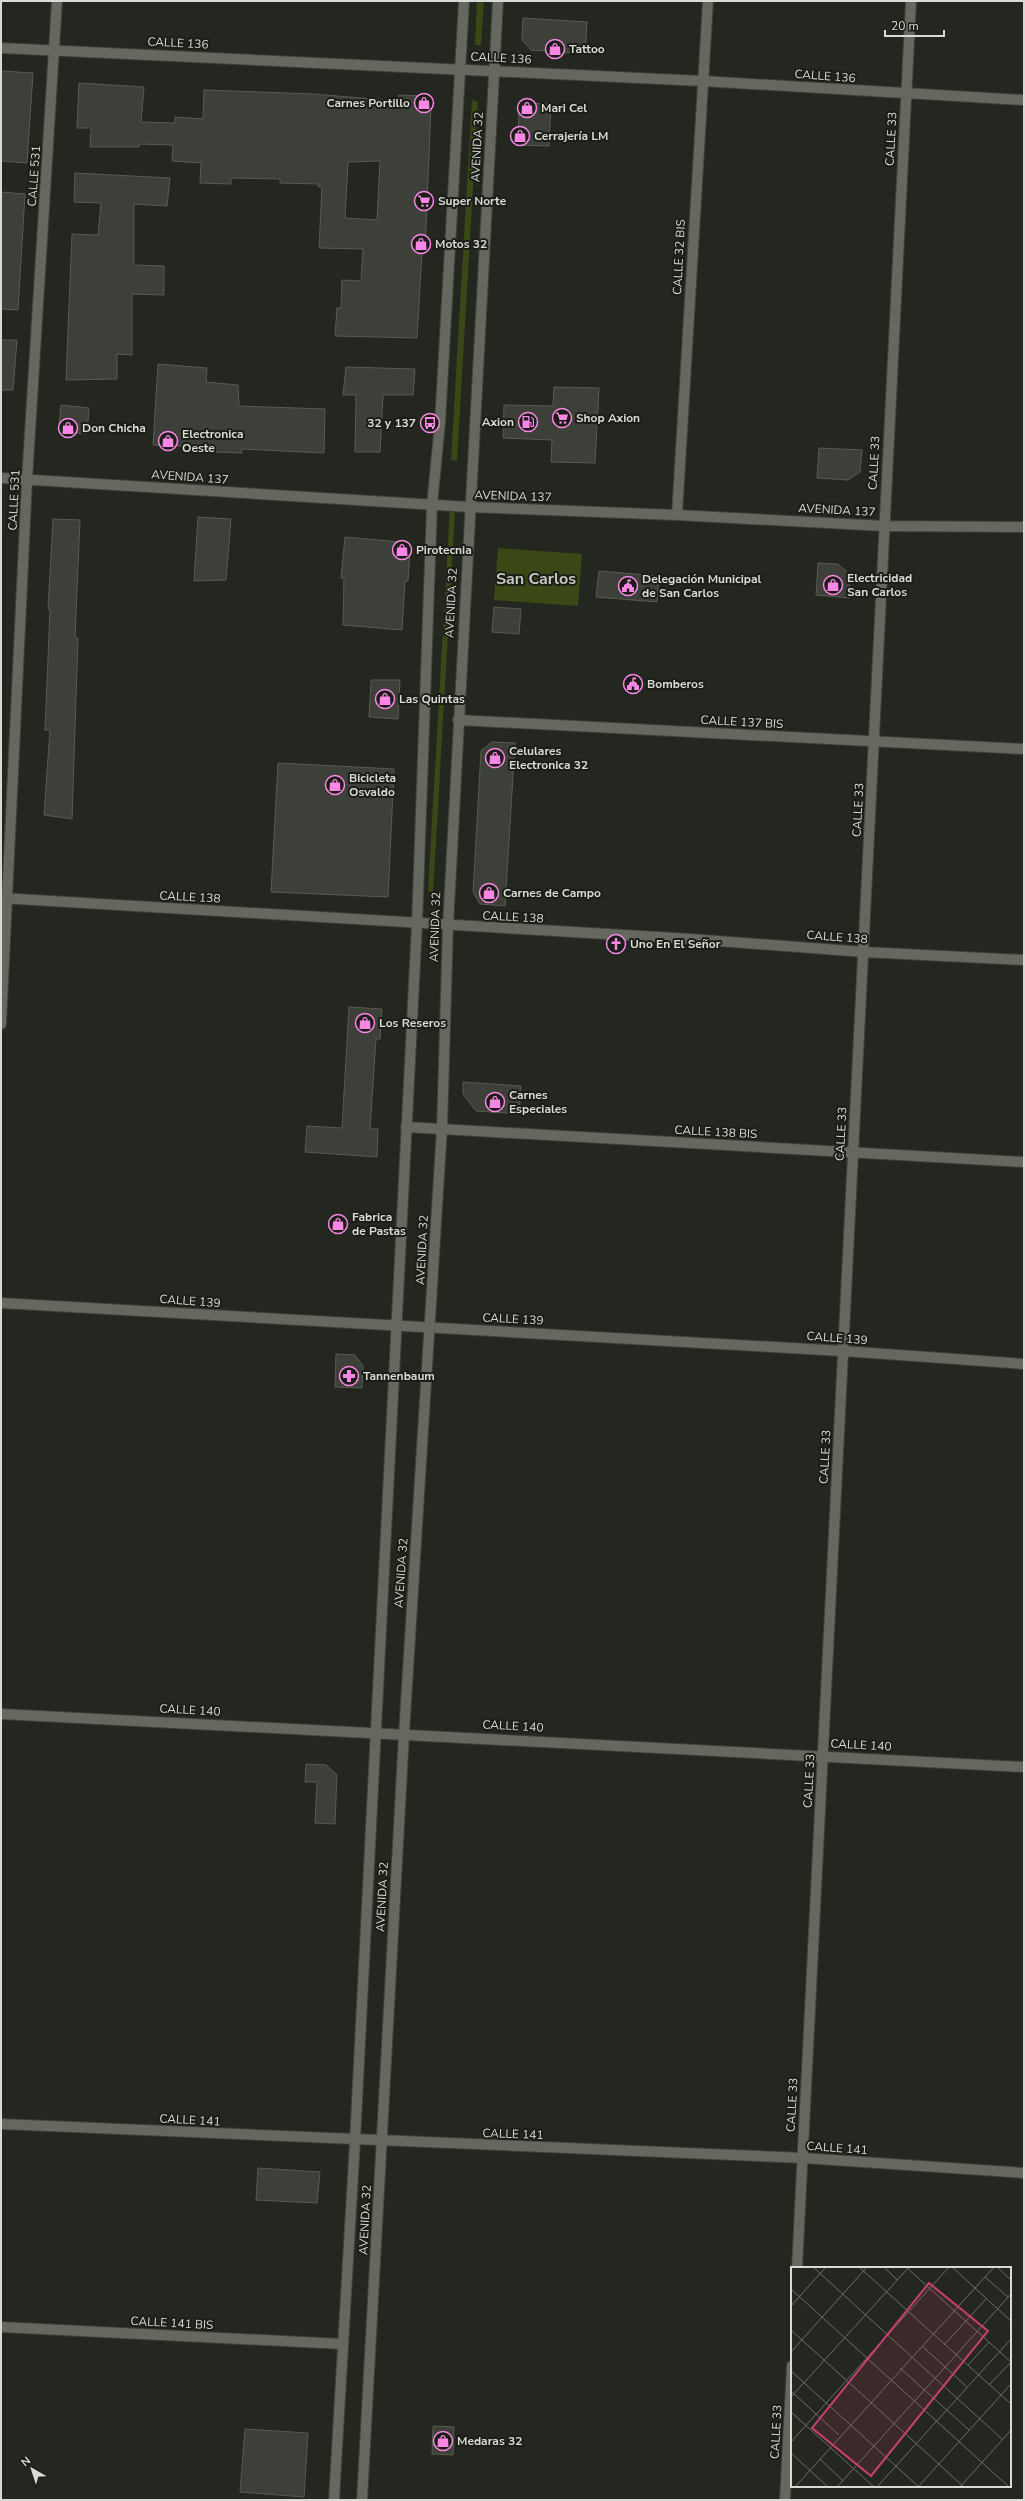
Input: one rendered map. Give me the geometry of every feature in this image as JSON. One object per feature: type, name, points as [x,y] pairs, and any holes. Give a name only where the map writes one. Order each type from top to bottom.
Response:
[{"type":"street","name":"CALLE 531","points":[[1,1024],[4,898],[27,480],[57,1]]},
{"type":"street","name":"AVENIDA 32","points":[[334,2500],[355,2141],[417,924],[432,505],[440,423],[464,1]]},
{"type":"street","name":"AVENIDA 32","points":[[362,2500],[404,1734],[442,1128],[448,926],[458,720],[498,1]]},
{"type":"street","name":"CALLE 32 BIS","points":[[677,515],[708,1]]},
{"type":"street","name":"CALLE 33","points":[[797,2267],[911,1]]},
{"type":"street","name":"CALLE 136","points":[[1,48],[702,81],[1024,100]]},
{"type":"street","name":"AVENIDA 137","points":[[1,478],[469,508],[677,515],[884,526],[1024,527]]},
{"type":"street","name":"CALLE 137 BIS","points":[[458,720],[1024,749]]},
{"type":"street","name":"CALLE 138","points":[[4,898],[448,926],[691,939],[864,952],[1024,960]]},
{"type":"street","name":"CALLE 138 BIS","points":[[406,1128],[442,1128],[1024,1162]]},
{"type":"street","name":"CALLE 139","points":[[1,1302],[396,1327],[430,1327],[843,1351],[1024,1364]]},
{"type":"street","name":"CALLE 140","points":[[1,1714],[375,1732],[1024,1767]]},
{"type":"street","name":"CALLE 141","points":[[1,2124],[355,2141],[802,2158],[1024,2173]]},
{"type":"street","name":"CALLE 141 BIS","points":[[1,2327],[342,2344]]},
{"type":"street","name":"CALLE 33","points":[[785,2500],[791,2385]]},
{"type":"green space","points":[[477,1],[484,1],[481,45],[475,45]]},
{"type":"green space","points":[[472,100],[478,102],[457,461],[451,460]]},
{"type":"green space","points":[[450,509],[455,510],[433,893],[428,891]]},
{"type":"green space","points":[[498,548],[582,554],[578,606],[494,600]]},
{"type":"building","points":[[523,18],[587,22],[585,54],[531,50],[522,40]]},
{"type":"building","points":[[1,71],[33,73],[27,163],[1,161]]},
{"type":"building","points":[[79,83],[144,87],[141,122],[175,123],[175,117],[203,119],[204,90],[313,94],[398,101],[399,95],[421,96],[431,106],[425,252],[422,252],[417,338],[335,336],[337,308],[341,308],[342,280],[361,281],[363,249],[319,248],[322,187],[318,187],[318,184],[280,183],[280,179],[231,178],[231,184],[200,183],[201,163],[172,161],[173,145],[140,144],[139,147],[90,147],[91,128],[77,128]],"holes":[[[380,161],[377,220],[345,218],[348,162]]]},
{"type":"building","points":[[527,103],[551,104],[549,146],[518,145],[519,109]]},
{"type":"building","points":[[75,173],[170,178],[167,206],[134,204],[134,265],[164,266],[164,295],[132,294],[132,355],[117,354],[117,379],[66,380],[72,234],[98,235],[101,203],[74,202]]},
{"type":"building","points":[[1,192],[25,194],[18,310],[1,309]]},
{"type":"building","points":[[1,340],[17,340],[13,390],[1,390]]},
{"type":"building","points":[[158,364],[207,368],[206,382],[238,385],[239,406],[325,409],[324,453],[242,449],[242,453],[214,452],[214,447],[153,445]]},
{"type":"building","points":[[346,367],[415,369],[413,395],[383,395],[380,452],[355,452],[356,395],[343,395]]},
{"type":"building","points":[[554,387],[599,388],[595,463],[551,462],[552,440],[503,438],[504,405],[553,406]]},
{"type":"building","points":[[61,405],[89,408],[87,434],[67,432],[59,424]]},
{"type":"building","points":[[819,448],[862,450],[860,472],[848,480],[817,478]]},
{"type":"building","points":[[198,517],[231,519],[226,580],[194,581]]},
{"type":"building","points":[[53,519],[80,520],[75,637],[78,638],[72,819],[44,815],[50,730],[45,730],[50,610],[48,609]]},
{"type":"building","points":[[345,537],[401,542],[410,552],[408,581],[405,581],[402,630],[343,625],[344,578],[341,578]]},
{"type":"building","name":"Electricidad San Carlos","points":[[818,563],[838,564],[850,575],[849,598],[816,595]]},
{"type":"building","name":"Delegación Municipal de San Carlos","points":[[599,571],[659,576],[657,602],[596,597]]},
{"type":"building","points":[[494,607],[521,609],[519,634],[492,632]]},
{"type":"building","name":"Las Quintas","points":[[371,680],[400,680],[398,719],[369,717]]},
{"type":"building","points":[[492,742],[515,743],[505,906],[480,904],[473,892],[481,751]]},
{"type":"building","points":[[278,763],[394,769],[388,897],[271,892]]},
{"type":"building","points":[[349,1007],[382,1009],[380,1039],[376,1039],[370,1129],[378,1129],[377,1157],[305,1152],[307,1126],[342,1128]]},
{"type":"building","name":"Carnes Especiales","points":[[463,1082],[521,1086],[519,1114],[476,1111],[463,1094]]},
{"type":"building","name":"Tannenbaum","points":[[336,1354],[355,1355],[363,1366],[362,1388],[335,1387]]},
{"type":"building","points":[[306,1764],[326,1765],[337,1775],[335,1824],[315,1823],[317,1782],[305,1782]]},
{"type":"building","points":[[258,2168],[320,2172],[317,2203],[256,2200]]},
{"type":"building","name":"Medaras 32","points":[[433,2426],[454,2427],[453,2455],[432,2454]]},
{"type":"building","points":[[245,2429],[308,2433],[304,2497],[240,2492]]},
{"type":"place","name":"Tattoo","points":[[555,49]]},
{"type":"place","name":"Carnes Portillo","points":[[424,103]]},
{"type":"place","name":"Mari Cel","points":[[527,108]]},
{"type":"place","name":"Cerrajería LM","points":[[520,136]]},
{"type":"place","name":"Super Norte","points":[[424,201]]},
{"type":"place","name":"Motos 32","points":[[421,244]]},
{"type":"place","name":"Shop Axion","points":[[562,418]]},
{"type":"place","name":"Axion","points":[[528,422]]},
{"type":"place","name":"32 y 137","points":[[430,423]]},
{"type":"place","name":"Don Chicha","points":[[68,428]]},
{"type":"place","name":"Electronica Oeste","points":[[168,441]]},
{"type":"place","name":"Pirotecnia","points":[[402,550]]},
{"type":"place","name":"Electricidad San Carlos","points":[[833,585]]},
{"type":"place","name":"Delegación Municipal de San Carlos","points":[[628,586]]},
{"type":"place","name":"Bomberos","points":[[633,684]]},
{"type":"place","name":"Las Quintas","points":[[385,699]]},
{"type":"place","name":"Celulares Electronica 32","points":[[495,758]]},
{"type":"place","name":"Bicicleta Osvaldo","points":[[335,785]]},
{"type":"place","name":"Carnes de Campo","points":[[489,893]]},
{"type":"place","name":"Uno En El Señor","points":[[616,944]]},
{"type":"place","name":"Los Reseros","points":[[365,1023]]},
{"type":"place","name":"Carnes Especiales","points":[[495,1102]]},
{"type":"place","name":"Fabrica de Pastas","points":[[338,1224]]},
{"type":"place","name":"Tannenbaum","points":[[349,1376]]},
{"type":"place","name":"Medaras 32","points":[[443,2441]]},
{"type":"district","name":"San Carlos","points":[[536,578]]}]
